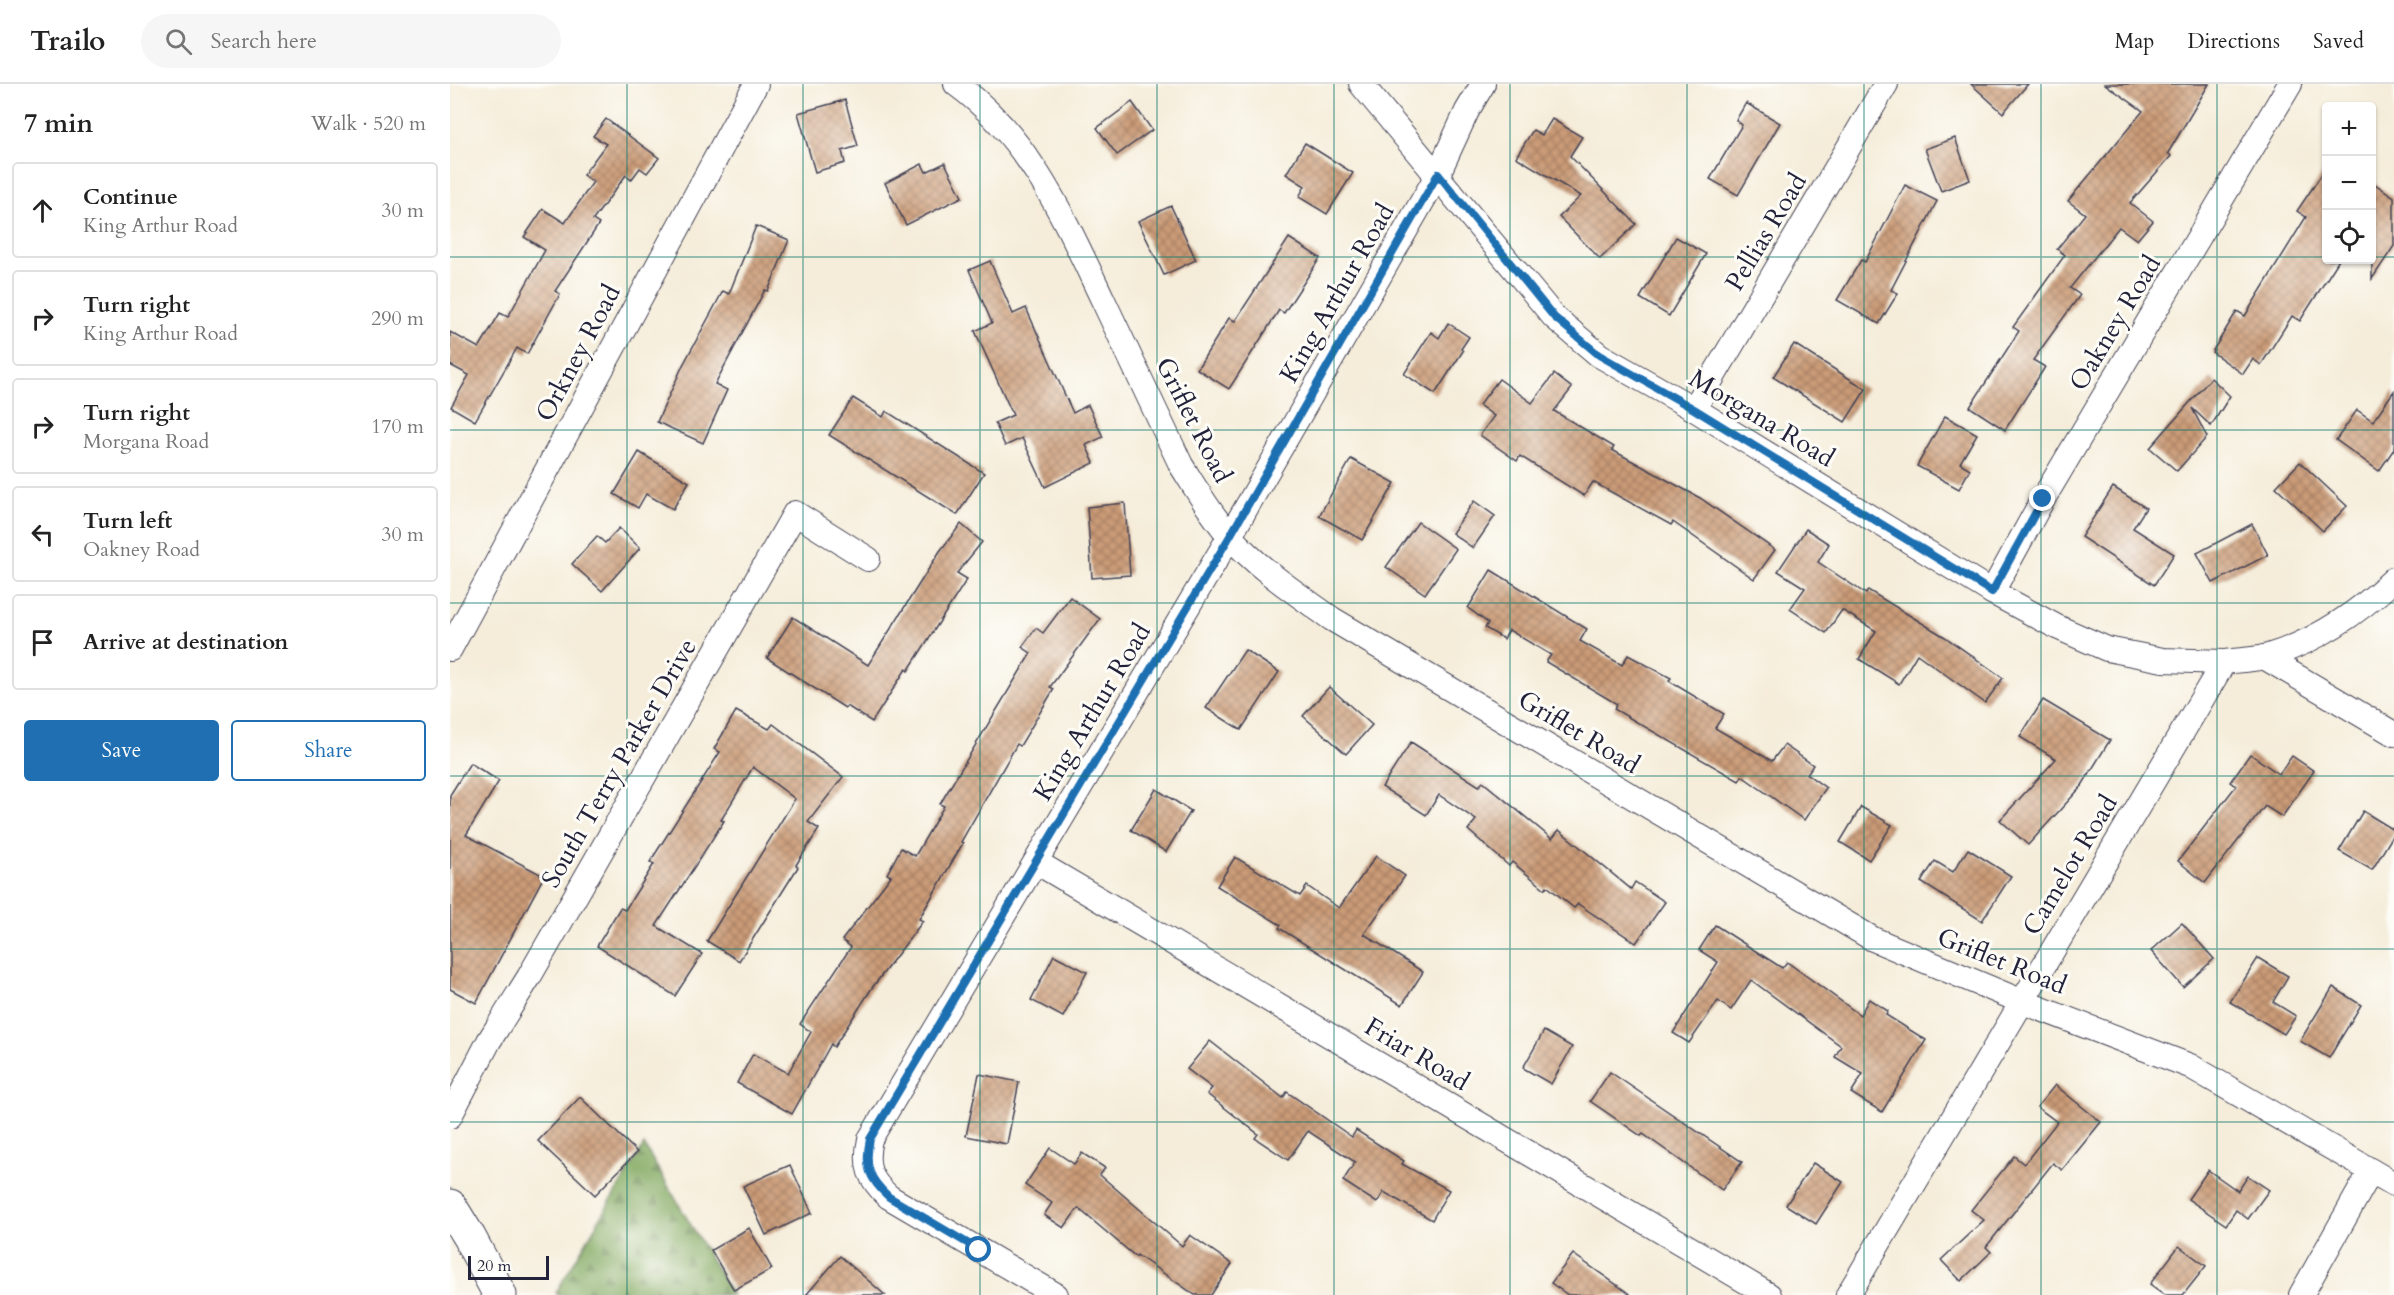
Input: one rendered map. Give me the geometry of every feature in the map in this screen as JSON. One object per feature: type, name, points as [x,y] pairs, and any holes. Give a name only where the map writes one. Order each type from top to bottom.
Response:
[{"type":"main road","points":[[450,1206],[500,1295]]},
{"type":"street","name":"Orkney Road","points":[[450,649],[756,84]]},
{"type":"street","name":"Griflet Road","points":[[956,84],[1002,124],[1040,176],[1061,211],[1181,465],[1205,504],[1230,536],[1269,573],[1332,619],[1873,939],[2023,1002],[2190,1066],[2394,1184]]},
{"type":"street","name":"Morgana Road","points":[[1362,84],[1554,317],[1599,355],[1694,409],[1992,592],[2057,627],[2107,649],[2163,660],[2224,662]]},
{"type":"street","name":"King Arthur Road","points":[[1056,1295],[889,1197],[878,1187],[870,1174],[866,1156],[870,1139],[1230,536],[1438,174],[1467,111],[1483,84]]},
{"type":"street","name":"Pellias Road","points":[[1694,409],[1886,84]]},
{"type":"street","name":"Oakney Road","points":[[1992,592],[2043,499],[2290,84]]},
{"type":"street","name":"South Terry Parker Drive","points":[[450,1116],[489,1041],[535,966],[795,513],[868,559]]},
{"type":"street","points":[[2224,662],[2264,657],[2316,636],[2372,601],[2394,579]]},
{"type":"street","points":[[2264,657],[2394,735]]},
{"type":"street","name":"Camelot Road","points":[[1848,1295],[2224,662]]},
{"type":"street","name":"Friar Road","points":[[1036,862],[1768,1295]]},
{"type":"street","points":[[2301,1295],[2372,1171]]},
{"type":"green space","points":[[644,1145],[732,1295],[557,1295],[556,1292]]},
{"type":"building","points":[[1971,84],[2028,84],[2003,113]]},
{"type":"building","points":[[2105,84],[2209,84],[2168,153],[2171,156],[2130,203],[2153,221],[2137,240],[2119,227],[2070,288],[2080,295],[2033,360],[2045,367],[2005,430],[1970,407],[2019,331],[2013,327],[2065,255],[2057,249],[2085,214],[2068,201],[2143,111]]},
{"type":"building","points":[[845,100],[858,146],[842,151],[845,163],[815,172],[798,113]]},
{"type":"building","points":[[1132,102],[1152,130],[1117,155],[1097,128]]},
{"type":"building","points":[[1746,103],[1780,123],[1738,195],[1710,179],[1742,125],[1736,120]]},
{"type":"building","points":[[606,119],[659,158],[647,173],[640,168],[631,180],[626,175],[593,220],[599,224],[555,291],[560,294],[527,354],[517,348],[475,421],[451,407],[469,375],[450,365],[450,332],[479,348],[500,313],[508,317],[545,250],[524,237],[543,209],[565,223],[593,182],[583,175],[606,144],[593,136]]},
{"type":"building","points":[[1552,119],[1582,137],[1570,156],[1636,224],[1600,259],[1559,217],[1581,196],[1516,157],[1533,130],[1542,135]]},
{"type":"building","points":[[1955,138],[1970,180],[1941,191],[1925,149]]},
{"type":"building","points":[[1305,143],[1353,173],[1327,214],[1299,197],[1305,186],[1286,174]]},
{"type":"building","points":[[945,163],[962,197],[906,225],[885,183],[922,164],[926,172]]},
{"type":"building","points":[[2322,174],[2322,264],[2336,264],[2300,321],[2292,316],[2261,365],[2253,359],[2243,374],[2212,352],[2237,311],[2245,316],[2306,217],[2297,211]]},
{"type":"building","points":[[1905,185],[1937,201],[1891,290],[1898,293],[1879,324],[1837,300],[1861,260],[1865,262]]},
{"type":"building","points":[[2376,185],[2394,197],[2394,246],[2372,279],[2372,264],[2376,264]]},
{"type":"building","points":[[1171,206],[1196,260],[1164,275],[1138,221]]},
{"type":"building","points":[[756,226],[789,240],[768,291],[765,290],[715,384],[727,390],[703,443],[657,422],[683,365],[723,291],[729,294]]},
{"type":"building","points":[[1676,237],[1706,254],[1669,316],[1640,298]]},
{"type":"building","points":[[1289,238],[1320,258],[1284,313],[1279,310],[1229,389],[1197,369],[1229,318],[1235,321]]},
{"type":"building","points":[[990,261],[1013,314],[1026,308],[1073,413],[1088,405],[1103,437],[1086,445],[1094,463],[1045,487],[1022,438],[1005,446],[995,423],[1013,415],[975,331],[992,323],[969,270]]},
{"type":"building","points":[[1448,323],[1469,337],[1461,349],[1463,351],[1435,394],[1404,374],[1431,332],[1439,338]]},
{"type":"building","points":[[1794,344],[1866,389],[1845,422],[1773,377]]},
{"type":"building","points":[[1554,374],[1572,388],[1554,411],[1614,447],[1612,450],[1700,498],[1775,550],[1754,579],[1673,522],[1671,525],[1593,482],[1584,496],[1520,456],[1517,461],[1480,435],[1494,416],[1479,405],[1499,379],[1532,403]]},
{"type":"building","points":[[2211,378],[2230,396],[2211,426],[2192,408],[2207,437],[2177,471],[2150,448]]},
{"type":"building","points":[[2394,391],[2394,449],[2379,471],[2336,440],[2357,410],[2373,421]]},
{"type":"building","points":[[853,398],[883,417],[886,411],[984,473],[957,515],[829,435]]},
{"type":"building","points":[[1945,416],[1977,434],[1960,463],[1970,469],[1959,489],[1917,466]]},
{"type":"building","points":[[639,452],[689,482],[673,509],[646,494],[638,508],[614,494]]},
{"type":"building","points":[[1351,459],[1395,483],[1362,540],[1319,516]]},
{"type":"building","points":[[2300,462],[2347,506],[2323,531],[2276,487]]},
{"type":"building","points":[[2113,487],[2146,508],[2133,528],[2174,554],[2154,585],[2081,537]]},
{"type":"building","points":[[1474,501],[1495,516],[1473,548],[1452,533]]},
{"type":"building","points":[[1125,503],[1130,575],[1092,578],[1087,507]]},
{"type":"building","points":[[1418,522],[1456,549],[1425,594],[1386,567]]},
{"type":"building","points":[[961,524],[982,542],[957,573],[967,579],[872,722],[847,706],[845,708],[767,658],[793,617],[868,665],[940,551]]},
{"type":"building","points":[[2252,524],[2268,555],[2213,583],[2197,553]]},
{"type":"building","points":[[619,528],[640,548],[602,591],[572,564],[597,536],[605,543]]},
{"type":"building","points":[[1806,529],[1829,544],[1818,562],[1866,594],[1868,590],[1945,637],[2003,678],[1985,703],[1917,654],[1899,684],[1859,659],[1876,631],[1842,610],[1826,633],[1790,609],[1805,588],[1778,571]]},
{"type":"building","points":[[1491,570],[1587,629],[1580,641],[1622,665],[1628,655],[1671,678],[1669,681],[1724,714],[1715,728],[1772,761],[1784,745],[1813,765],[1807,774],[1826,788],[1804,820],[1742,776],[1739,781],[1614,709],[1617,704],[1546,662],[1551,655],[1509,630],[1504,639],[1485,628],[1488,623],[1468,608]]},
{"type":"building","points":[[1070,597],[1100,619],[1050,687],[1054,689],[1020,746],[1017,744],[919,919],[923,921],[872,988],[834,1047],[831,1044],[792,1114],[737,1083],[753,1054],[788,1073],[811,1032],[800,1024],[851,947],[842,940],[891,876],[887,874],[901,848],[915,856],[944,806],[940,804],[1031,653],[1022,647],[1036,628],[1043,633]]},
{"type":"building","points":[[1245,650],[1279,672],[1241,730],[1206,708]]},
{"type":"building","points":[[1329,687],[1372,725],[1346,754],[1303,716]]},
{"type":"building","points":[[2043,700],[2110,740],[2081,787],[2028,845],[2000,820],[2056,759],[2020,737]]},
{"type":"building","points":[[736,711],[769,729],[773,724],[843,777],[808,822],[819,829],[739,961],[707,941],[795,799],[753,767],[721,820],[724,821],[656,926],[702,954],[675,996],[597,946],[620,908],[625,910],[654,864],[650,862],[720,752],[714,749]]},
{"type":"building","points":[[1411,742],[1479,786],[1483,782],[1552,839],[1559,830],[1631,889],[1635,882],[1665,902],[1636,943],[1578,904],[1574,908],[1547,886],[1545,889],[1512,862],[1509,866],[1468,830],[1476,820],[1439,795],[1426,815],[1382,787]]},
{"type":"building","points":[[2250,754],[2279,774],[2292,756],[2314,771],[2282,817],[2265,806],[2205,883],[2178,861],[2236,786],[2230,782]]},
{"type":"building","points":[[470,763],[499,781],[466,835],[544,876],[476,1003],[450,989],[450,795]]},
{"type":"building","points":[[1156,789],[1191,811],[1166,852],[1131,830]]},
{"type":"building","points":[[1861,807],[1892,825],[1869,860],[1840,842]]},
{"type":"building","points":[[2363,811],[2394,830],[2394,834],[2372,870],[2339,851]]},
{"type":"building","points":[[1968,849],[2011,876],[1982,921],[1921,882],[1935,861],[1953,872]]},
{"type":"building","points":[[1376,856],[1405,876],[1364,934],[1423,972],[1402,1005],[1279,928],[1281,925],[1217,886],[1235,857],[1300,896],[1307,886],[1339,908]]},
{"type":"building","points":[[2182,923],[2214,959],[2183,987],[2151,951]]},
{"type":"building","points":[[1715,925],[1782,968],[1787,962],[1860,1015],[1869,999],[1888,1011],[1886,1015],[1926,1040],[1882,1112],[1851,1093],[1863,1074],[1835,1057],[1841,1046],[1751,980],[1731,1010],[1718,1001],[1689,1043],[1673,1033],[1718,962],[1699,950]]},
{"type":"building","points":[[1054,955],[1087,972],[1063,1017],[1031,1000]]},
{"type":"building","points":[[2258,958],[2288,976],[2273,1002],[2296,1016],[2284,1034],[2230,1002]]},
{"type":"building","points":[[2333,987],[2361,1005],[2329,1058],[2300,1041]]},
{"type":"building","points":[[1544,1031],[1572,1047],[1551,1084],[1523,1068]]},
{"type":"building","points":[[1210,1041],[1283,1098],[1287,1092],[1352,1137],[1356,1130],[1404,1161],[1402,1164],[1449,1190],[1432,1220],[1384,1192],[1377,1203],[1343,1181],[1355,1162],[1308,1131],[1288,1160],[1255,1138],[1258,1134],[1207,1094],[1212,1088],[1187,1069]]},
{"type":"building","points":[[1610,1072],[1742,1162],[1722,1190],[1643,1134],[1641,1136],[1590,1101]]},
{"type":"building","points":[[979,1074],[1019,1082],[1007,1144],[966,1136]]},
{"type":"building","points":[[2055,1085],[2101,1122],[2062,1170],[2053,1163],[1986,1247],[1991,1252],[1961,1281],[1941,1260],[1984,1220],[1971,1210],[2014,1156],[2024,1164],[2057,1122],[2037,1107]]},
{"type":"building","points":[[580,1097],[637,1152],[595,1195],[538,1141]]},
{"type":"building","points":[[1050,1148],[1074,1164],[1082,1153],[1105,1168],[1100,1175],[1182,1246],[1190,1235],[1232,1264],[1211,1295],[1195,1295],[1137,1255],[1136,1257],[1078,1208],[1064,1228],[1044,1215],[1052,1203],[1025,1185]]},
{"type":"building","points":[[1813,1163],[1843,1182],[1816,1224],[1786,1205]]},
{"type":"building","points":[[790,1165],[812,1213],[766,1235],[743,1186]]},
{"type":"building","points":[[2208,1170],[2238,1191],[2248,1176],[2269,1190],[2248,1219],[2236,1210],[2226,1225],[2188,1199]]},
{"type":"building","points":[[749,1228],[772,1269],[734,1290],[711,1250]]},
{"type":"building","points":[[2179,1246],[2206,1266],[2183,1295],[2165,1295],[2150,1284]]},
{"type":"building","points":[[1573,1254],[1631,1295],[1568,1295],[1551,1283]]},
{"type":"building","points":[[840,1256],[885,1295],[806,1295]]},
{"type":"route","points":[[979,1250],[889,1197],[878,1187],[870,1174],[866,1156],[870,1139],[1230,536],[1438,174],[1554,317],[1599,355],[1694,409],[1992,592],[2043,499]]}]
